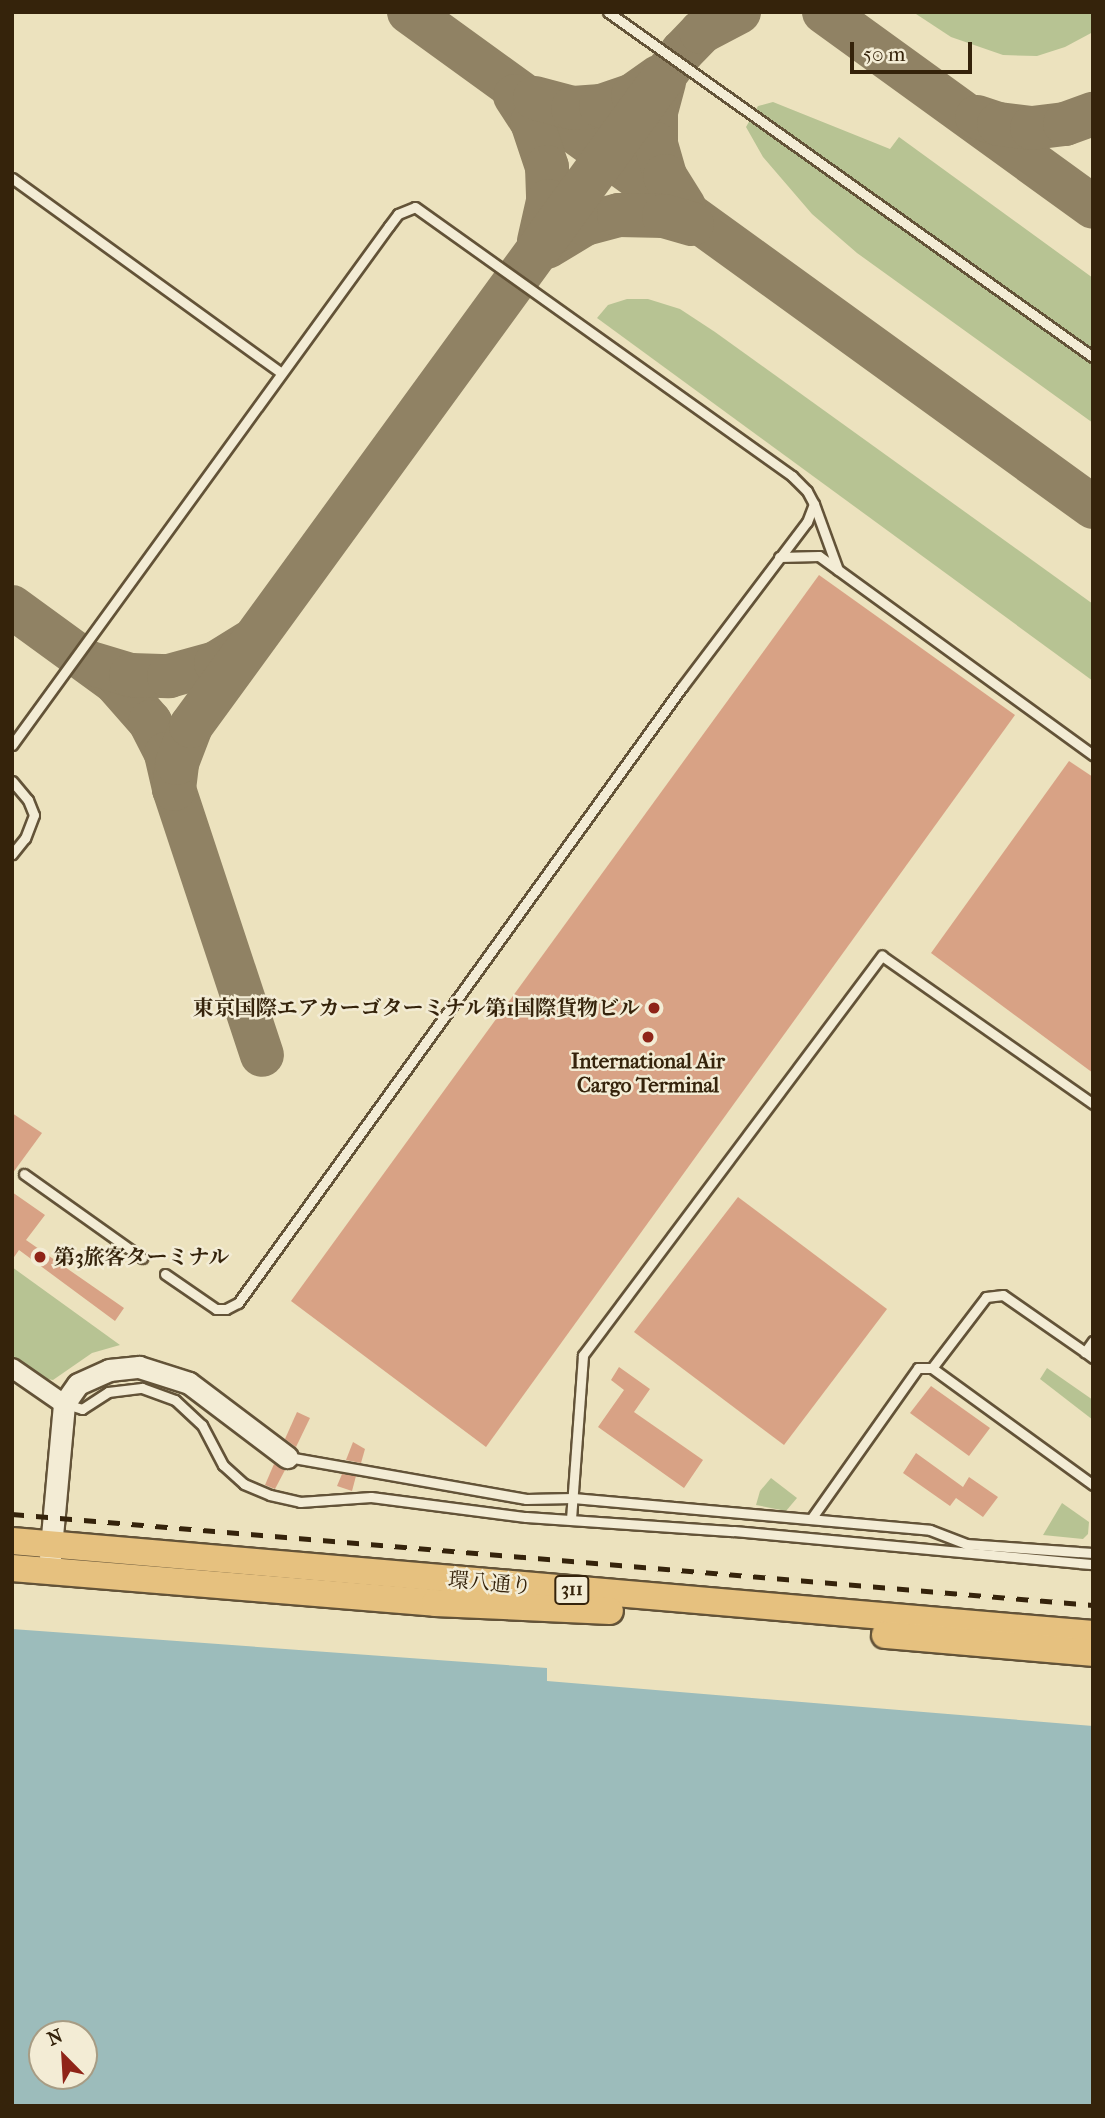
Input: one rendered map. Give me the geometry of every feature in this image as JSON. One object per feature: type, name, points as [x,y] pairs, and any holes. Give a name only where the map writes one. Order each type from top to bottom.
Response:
[{"type":"main road","name":"環八通り","points":[[12,1541],[1093,1634]]},
{"type":"main road","name":"環八通り","points":[[12,1567],[435,1603],[587,1609],[1093,1653]]},
{"type":"street","points":[[48,1571],[64,1404],[78,1384],[108,1370],[139,1367],[166,1373],[189,1383],[287,1457]]},
{"type":"street","points":[[12,1368],[64,1404]]},
{"type":"lane","points":[[608,12],[1093,357]]},
{"type":"lane","points":[[12,178],[281,373]]},
{"type":"lane","points":[[12,746],[398,214],[415,207],[792,476],[807,491],[814,504],[838,570]]},
{"type":"lane","points":[[165,1274],[216,1309],[226,1309],[238,1303],[807,522],[814,504]]},
{"type":"lane","points":[[779,557],[819,556],[1093,755]]},
{"type":"lane","points":[[12,781],[28,800],[34,815],[25,838],[12,854]]},
{"type":"lane","points":[[571,1519],[583,1356],[883,956],[1093,1104]]},
{"type":"lane","points":[[24,1174],[142,1258]]},
{"type":"lane","points":[[932,1368],[986,1297],[1003,1295],[1089,1355],[1093,1341]]},
{"type":"lane","points":[[811,1519],[918,1368],[932,1368],[1093,1485]]},
{"type":"lane","points":[[64,1404],[82,1409],[108,1392],[142,1388],[175,1399],[202,1425],[223,1465],[244,1484],[270,1495],[300,1502],[371,1497],[526,1517],[1093,1564]]},
{"type":"lane","points":[[287,1457],[526,1499],[573,1498],[930,1530],[966,1544],[1093,1553]]},
{"type":"green space","points":[[913,12],[1093,12],[1093,32],[1065,47],[1037,56],[1003,55],[951,37]]},
{"type":"green space","points":[[773,102],[890,149],[899,137],[1093,278],[1093,423],[857,253],[812,214],[763,157],[746,127],[758,106]]},
{"type":"green space","points":[[627,299],[648,299],[680,309],[1093,604],[1093,681],[597,318],[608,305]]},
{"type":"green space","points":[[12,1267],[120,1345],[92,1353],[53,1380],[42,1378],[12,1355]]},
{"type":"green space","points":[[1047,1368],[1093,1400],[1093,1420],[1040,1379]]},
{"type":"green space","points":[[771,1478],[797,1498],[786,1511],[756,1505],[760,1491]]},
{"type":"green space","points":[[1062,1503],[1089,1522],[1088,1534],[1083,1539],[1043,1535]]},
{"type":"water","points":[[12,1629],[547,1668],[547,1681],[1093,1726],[1093,2106],[12,2106]]},
{"type":"building","name":"東京国際エアカーゴターミナル第1国際貨物ビル","points":[[819,575],[1015,715],[486,1447],[291,1301]]},
{"type":"building","points":[[1069,761],[1093,777],[1093,1073],[931,953]]},
{"type":"building","points":[[12,1113],[42,1133],[12,1174]]},
{"type":"building","name":"第3旅客ターミナル","points":[[12,1192],[45,1215],[26,1240],[124,1308],[115,1321],[19,1250],[12,1260]]},
{"type":"building","points":[[738,1197],[887,1309],[784,1445],[634,1332]]},
{"type":"building","points":[[619,1367],[650,1389],[634,1412],[703,1460],[684,1488],[598,1427],[624,1390],[611,1380]]},
{"type":"building","points":[[931,1386],[990,1428],[969,1456],[910,1413]]},
{"type":"building","points":[[297,1412],[310,1418],[296,1447],[285,1439]]},
{"type":"building","points":[[353,1442],[365,1449],[361,1463],[346,1460]]},
{"type":"building","points":[[916,1453],[963,1487],[969,1477],[998,1497],[983,1517],[956,1498],[950,1506],[903,1473]]},
{"type":"building","points":[[274,1464],[285,1470],[275,1489],[265,1485]]},
{"type":"building","points":[[342,1474],[356,1476],[352,1491],[337,1486]]},
{"type":"taxiway","points":[[409,12],[1093,507]]},
{"type":"taxiway","points":[[174,789],[177,763],[191,726],[682,52],[701,32],[739,12]]},
{"type":"taxiway","points":[[824,12],[1093,207]]},
{"type":"taxiway","points":[[535,98],[573,108],[601,106],[633,95],[659,77]]},
{"type":"taxiway","points":[[664,82],[656,112],[656,144],[665,176],[684,207]]},
{"type":"taxiway","points":[[515,96],[532,122],[547,167],[548,201],[539,241]]},
{"type":"taxiway","points":[[977,117],[999,124],[1032,128],[1065,124],[1093,114]]},
{"type":"taxiway","points":[[547,247],[585,224],[619,215],[664,216],[692,224]]},
{"type":"taxiway","points":[[12,607],[115,682],[150,722],[166,754],[174,789],[262,1055]]},
{"type":"taxiway","points":[[94,664],[131,675],[169,676],[216,663],[249,642]]},
{"type":"railway","points":[[12,1514],[1093,1605]]},
{"type":"place","name":"東京国際エアカーゴターミナル第1国際貨物ビル","points":[[654,1008]]},
{"type":"place","name":"International Air Cargo Terminal","points":[[648,1037]]},
{"type":"place","name":"第3旅客ターミナル","points":[[40,1257]]}]
